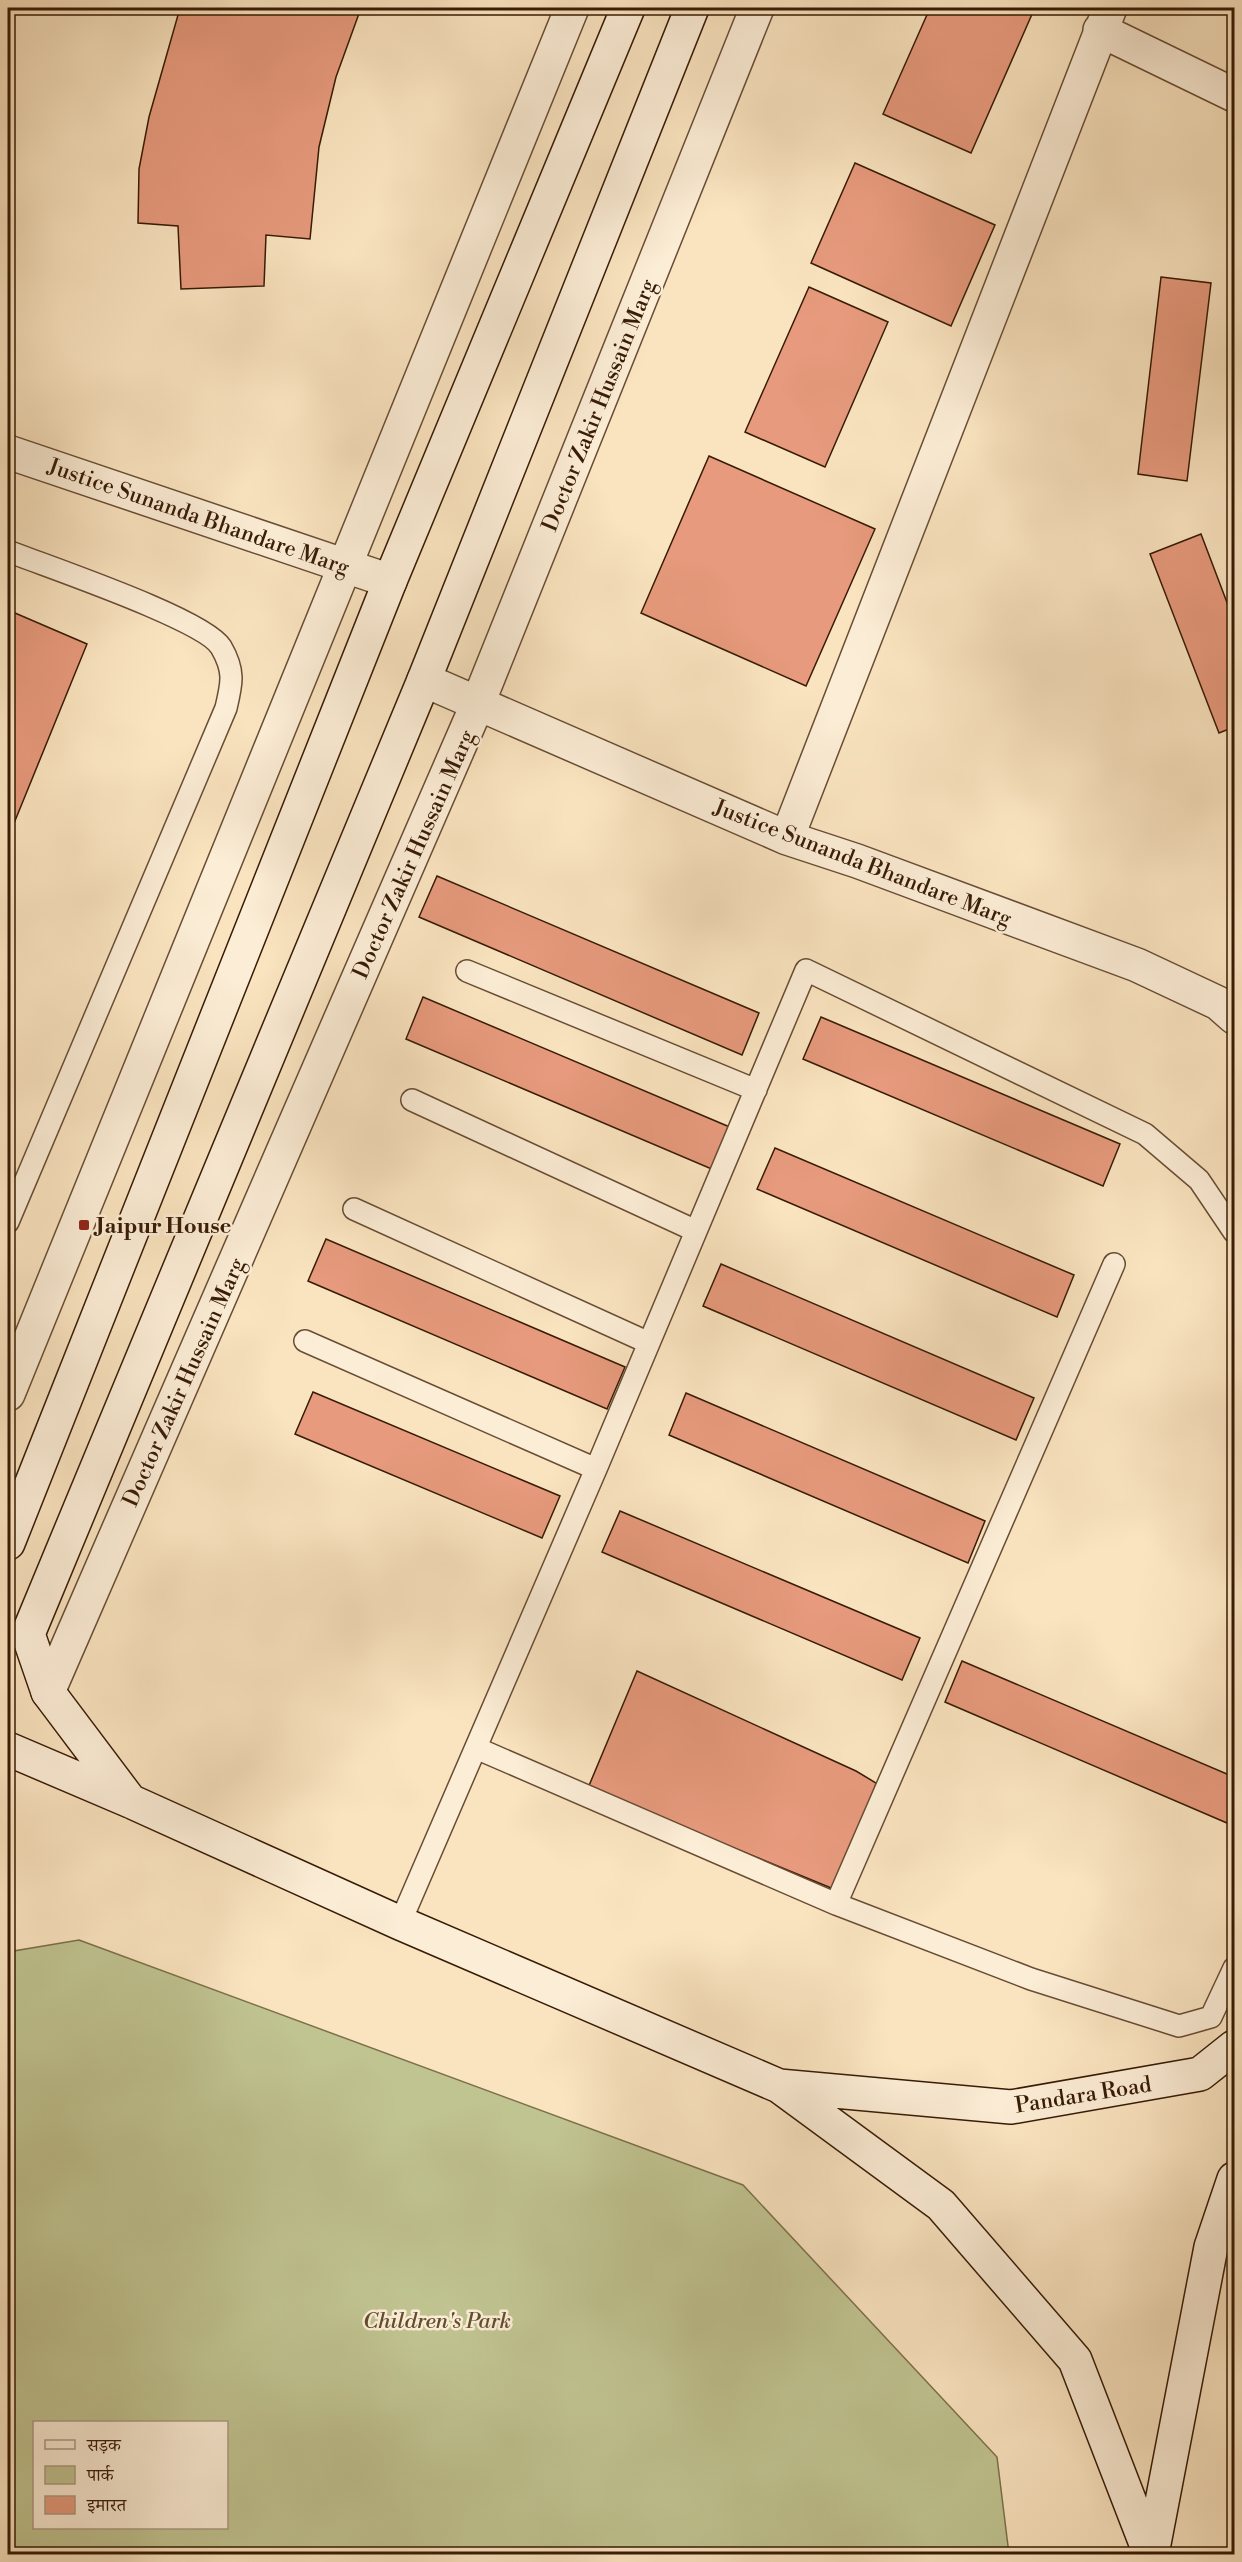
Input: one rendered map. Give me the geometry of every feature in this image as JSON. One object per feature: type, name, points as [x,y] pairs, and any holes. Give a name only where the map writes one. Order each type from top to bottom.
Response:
[{"type":"main road","points":[[8,1394],[572,8]]},
{"type":"main road","points":[[8,1543],[390,582],[628,8]]},
{"type":"main road","name":"Doctor Zakir Hussain Marg","points":[[130,1801],[48,1692],[28,1634],[424,680],[692,8]]},
{"type":"main road","name":"Doctor Zakir Hussain Marg","points":[[48,1692],[478,703],[757,8]]},
{"type":"main road","points":[[787,838],[1105,19],[1234,95]]},
{"type":"main road","name":"Justice Sunanda Bhandare Marg","points":[[8,452],[390,582]]},
{"type":"main road","name":"Justice Sunanda Bhandare Marg","points":[[424,680],[787,838],[857,861],[1137,965],[1218,1003],[1234,1017]]},
{"type":"main road","points":[[8,1749],[130,1801],[400,1923],[778,2086],[941,2205],[1075,2360],[1151,2554]]},
{"type":"main road","name":"Pandara Road","points":[[778,2086],[1011,2107],[1200,2074],[1234,2047]]},
{"type":"main road","points":[[1151,2554],[1211,2247],[1234,2179]]},
{"type":"lane","points":[[8,551],[178,617],[220,645],[233,679],[226,708],[8,1222]]},
{"type":"lane","points":[[400,1923],[596,1469],[806,970],[1145,1134],[1199,1180],[1234,1232]]},
{"type":"lane","points":[[467,971],[756,1090]]},
{"type":"lane","points":[[412,1100],[696,1231]]},
{"type":"lane","points":[[354,1209],[649,1343]]},
{"type":"lane","points":[[836,1904],[1114,1264]]},
{"type":"lane","points":[[305,1341],[596,1469]]},
{"type":"lane","points":[[476,1748],[836,1904],[1031,1979],[1179,2026],[1211,2017],[1234,1968]]},
{"type":"green space","name":"Children's Park","points":[[79,1940],[743,2185],[997,2457],[1009,2554],[8,2554],[8,1952]]},
{"type":"building","points":[[180,8],[361,8],[336,77],[319,147],[310,239],[266,235],[264,286],[181,289],[178,226],[138,223],[139,169],[149,117]]},
{"type":"building","points":[[930,8],[1022,8],[1033,12],[971,153],[883,114]]},
{"type":"building","points":[[855,163],[995,225],[951,326],[811,263]]},
{"type":"building","points":[[1161,277],[1211,283],[1187,481],[1138,474]]},
{"type":"building","points":[[809,287],[888,322],[825,467],[745,432]]},
{"type":"building","points":[[709,456],[875,529],[806,686],[641,613]]},
{"type":"building","points":[[1201,534],[1234,621],[1234,727],[1219,733],[1150,554]]},
{"type":"building","points":[[8,610],[87,644],[8,838]]},
{"type":"building","points":[[437,876],[759,1013],[742,1055],[419,917]]},
{"type":"building","points":[[423,997],[732,1128],[714,1170],[406,1039]]},
{"type":"building","points":[[821,1017],[1120,1144],[1103,1186],[803,1059]]},
{"type":"building","points":[[775,1148],[1074,1275],[1057,1317],[757,1189]]},
{"type":"building","points":[[326,1239],[625,1367],[607,1409],[308,1281]]},
{"type":"building","points":[[721,1264],[1034,1398],[1016,1440],[703,1306]]},
{"type":"building","points":[[313,1392],[560,1496],[542,1538],[295,1434]]},
{"type":"building","points":[[686,1393],[985,1521],[968,1563],[669,1435]]},
{"type":"building","points":[[620,1511],[920,1638],[902,1680],[602,1552]]},
{"type":"building","points":[[962,1661],[1234,1777],[1234,1826],[945,1702]]},
{"type":"building","points":[[637,1671],[856,1771],[876,1783],[871,1804],[836,1890],[588,1788]]},
{"type":"place","name":"Jaipur House","points":[[84,1225]]}]
